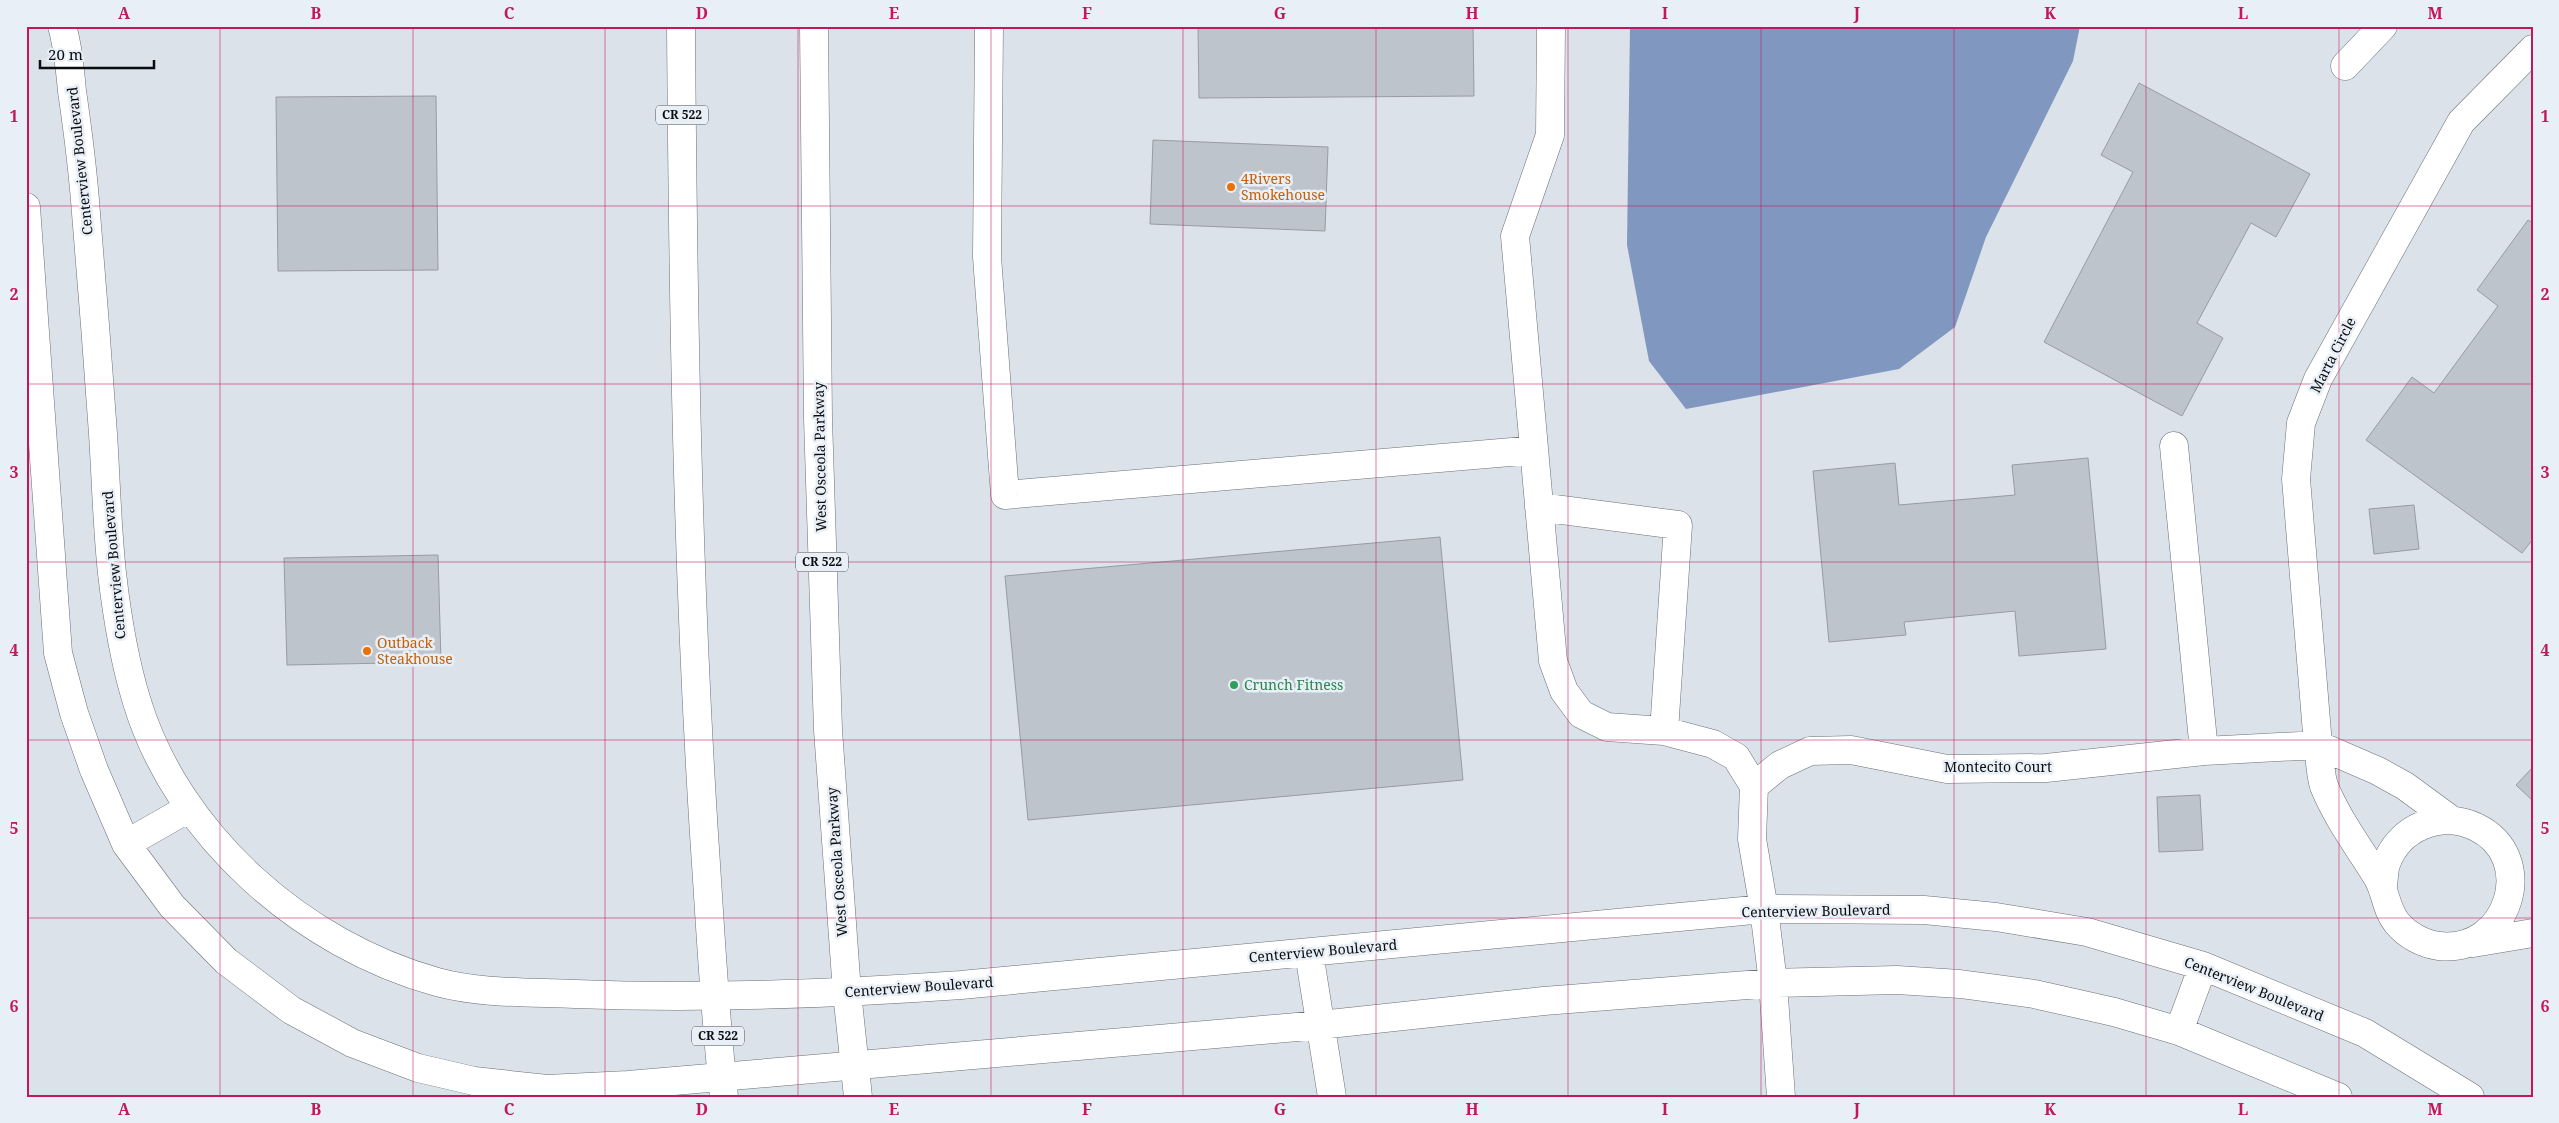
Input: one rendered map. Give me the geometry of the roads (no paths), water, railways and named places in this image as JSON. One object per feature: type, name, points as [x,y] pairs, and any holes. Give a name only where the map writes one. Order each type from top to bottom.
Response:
[{"type":"street","name":"Centerview Boulevard","points":[[62,26],[66,40],[82,160],[112,571],[120,641],[138,706],[162,761],[189,808],[250,878],[297,916],[341,945],[396,968],[440,982],[491,991],[619,996],[847,992],[961,985],[1764,909],[1924,910],[1996,917],[2087,932],[2203,966],[2365,1033],[2470,1097]]},
{"type":"street","name":"CR 522","points":[[681,26],[688,490],[698,735],[714,994],[723,1087]]},
{"type":"street","name":"West Osceola Parkway","points":[[814,26],[818,419],[828,730],[847,992],[858,1097]]},
{"type":"street","points":[[989,26],[987,257],[1005,495],[1534,450]]},
{"type":"street","points":[[1551,26],[1550,135],[1515,236],[1554,661],[1564,691],[1581,714],[1608,727],[1664,732],[1713,744],[1736,757],[1754,786],[1752,839],[1764,909],[1773,983],[1781,1097]]},
{"type":"street","points":[[2345,66],[2383,26]]},
{"type":"street","name":"Marta Circle","points":[[2318,745],[2296,479],[2300,423],[2318,379],[2461,122],[2533,49]]},
{"type":"street","points":[[26,207],[58,653],[74,714],[94,770],[126,844],[172,906],[226,961],[291,1010],[352,1043],[418,1068],[474,1082],[547,1089],[723,1087],[855,1067],[1320,1025],[1544,1001],[1773,983],[1897,980],[1960,984],[2034,994],[2114,1012],[2179,1031],[2338,1097]]},
{"type":"street","points":[[2174,446],[2204,751]]},
{"type":"street","points":[[1539,507],[1678,525],[1664,732]]},
{"type":"street","points":[[2318,745],[2324,785],[2345,827],[2383,886]]},
{"type":"street","name":"Montecito Court","points":[[1754,786],[1780,765],[1810,750],[1851,750],[1947,769],[2046,768],[2204,751],[2318,745],[2398,783],[2450,820]]},
{"type":"street","points":[[126,844],[189,808]]},
{"type":"street","points":[[2469,944],[2486,934],[2499,921],[2508,903],[2511,884],[2508,865],[2502,851],[2480,829],[2466,822],[2450,820],[2429,822],[2410,831],[2395,846],[2386,865],[2383,886],[2387,906],[2397,923],[2412,936],[2436,946],[2449,947],[2469,944],[2533,933]]},
{"type":"street","points":[[2508,865],[2533,892]]},
{"type":"street","points":[[1309,953],[1332,1097]]},
{"type":"street","points":[[2179,1031],[2203,966]]},
{"type":"water","points":[[1630,26],[2080,26],[2073,61],[1986,237],[1955,327],[1899,369],[1686,409],[1649,361],[1627,245]]},
{"type":"place","name":"4Rivers Smokehouse","points":[[1231,187]]},
{"type":"place","name":"Outback Steakhouse","points":[[367,651]]},
{"type":"place","name":"Crunch Fitness","points":[[1234,685]]}]
